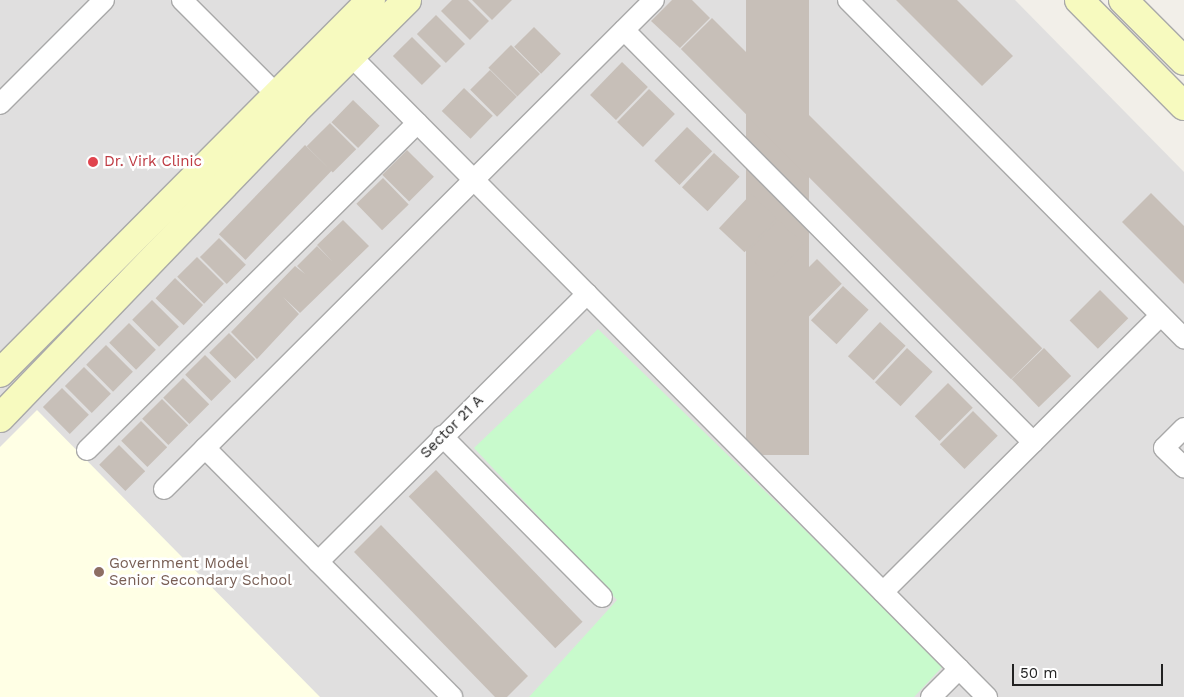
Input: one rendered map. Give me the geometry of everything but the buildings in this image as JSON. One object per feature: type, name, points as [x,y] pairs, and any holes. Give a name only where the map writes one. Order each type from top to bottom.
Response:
[{"type":"street","points":[[0,104],[104,0]]},
{"type":"street","points":[[182,0],[285,103]]},
{"type":"street","points":[[342,47],[371,0]]},
{"type":"street","points":[[0,373],[342,47],[407,0]]},
{"type":"street","points":[[164,489],[654,0]]},
{"type":"street","points":[[848,0],[1184,338]]},
{"type":"street","points":[[1079,0],[1184,106]]},
{"type":"street","points":[[1123,0],[1184,61]]},
{"type":"street","points":[[624,30],[1033,442]]},
{"type":"street","points":[[342,47],[987,697]]},
{"type":"street","points":[[0,418],[285,103]]},
{"type":"street","points":[[86,450],[417,123]]},
{"type":"street","name":"Sector 21 A","points":[[318,562],[586,294]]},
{"type":"street","points":[[883,592],[1160,315]]},
{"type":"street","points":[[1184,428],[1164,448],[1184,468]]},
{"type":"street","points":[[442,436],[602,597]]},
{"type":"street","points":[[206,448],[452,697]]},
{"type":"street","points":[[931,697],[959,669]]},
{"type":"shaded area","points":[[0,0],[1015,0],[1184,172],[1184,697],[0,697]]},
{"type":"shaded area","name":"Government Model Senior Secondary School","points":[[37,410],[320,697],[0,697],[0,447]]},
{"type":"green space","points":[[598,329],[944,665],[914,697],[529,697],[617,600],[474,448]]},
{"type":"place","name":"Dr. Virk Clinic","points":[[93,162]]},
{"type":"place","name":"Government Model Senior Secondary School","points":[[99,572]]}]
